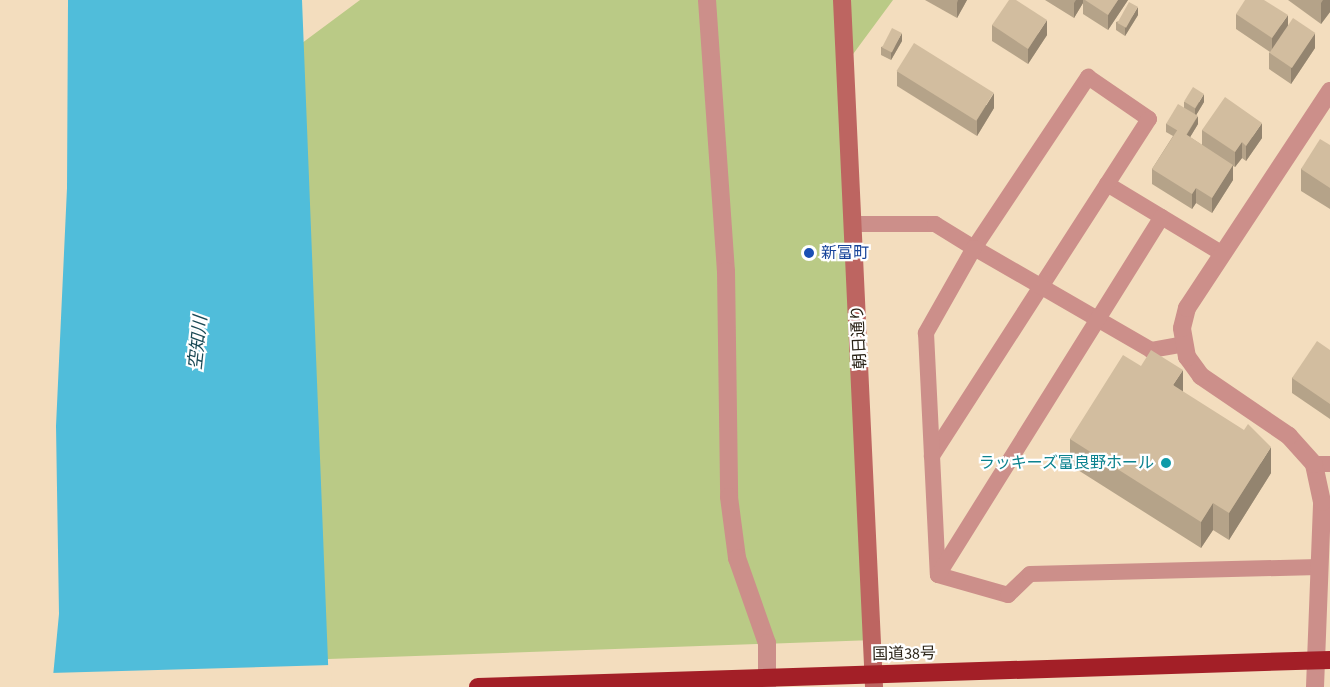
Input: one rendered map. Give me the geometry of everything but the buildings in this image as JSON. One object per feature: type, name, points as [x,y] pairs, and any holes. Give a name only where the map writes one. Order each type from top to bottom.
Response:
[{"type":"highway","name":"国道38号","points":[[478,687],[748,678],[767,682],[874,681],[1322,661]]},
{"type":"street","points":[[707,0],[726,271],[729,497],[737,558],[767,643],[767,682]]},
{"type":"street","name":"朝日通り","points":[[842,0],[874,681]]},
{"type":"street","points":[[1315,687],[1322,661],[1318,567],[1322,464],[1289,436],[1201,376],[1185,344],[1187,308],[1324,112],[1330,91]]},
{"type":"lane","points":[[932,456],[1149,119],[1088,78],[974,248],[926,333],[932,456],[938,575]]},
{"type":"lane","points":[[1107,184],[1223,254]]},
{"type":"lane","points":[[938,575],[1162,217]]},
{"type":"lane","points":[[853,224],[935,224],[1151,350],[1185,344]]},
{"type":"lane","points":[[938,575],[1008,596],[1030,574],[1318,567]]},
{"type":"green space","points":[[360,0],[893,0],[845,65],[874,640],[299,660],[290,52]]},
{"type":"water","name":"空知川","points":[[68,0],[302,0],[329,687],[52,687],[59,614],[56,426],[67,188]]},
{"type":"pier","points":[[331,665],[332,687],[49,687],[50,673]]},
{"type":"place","name":"新富町","points":[[809,253]]},
{"type":"place","name":"ラッキーズ富良野ホール","points":[[1166,463]]}]
